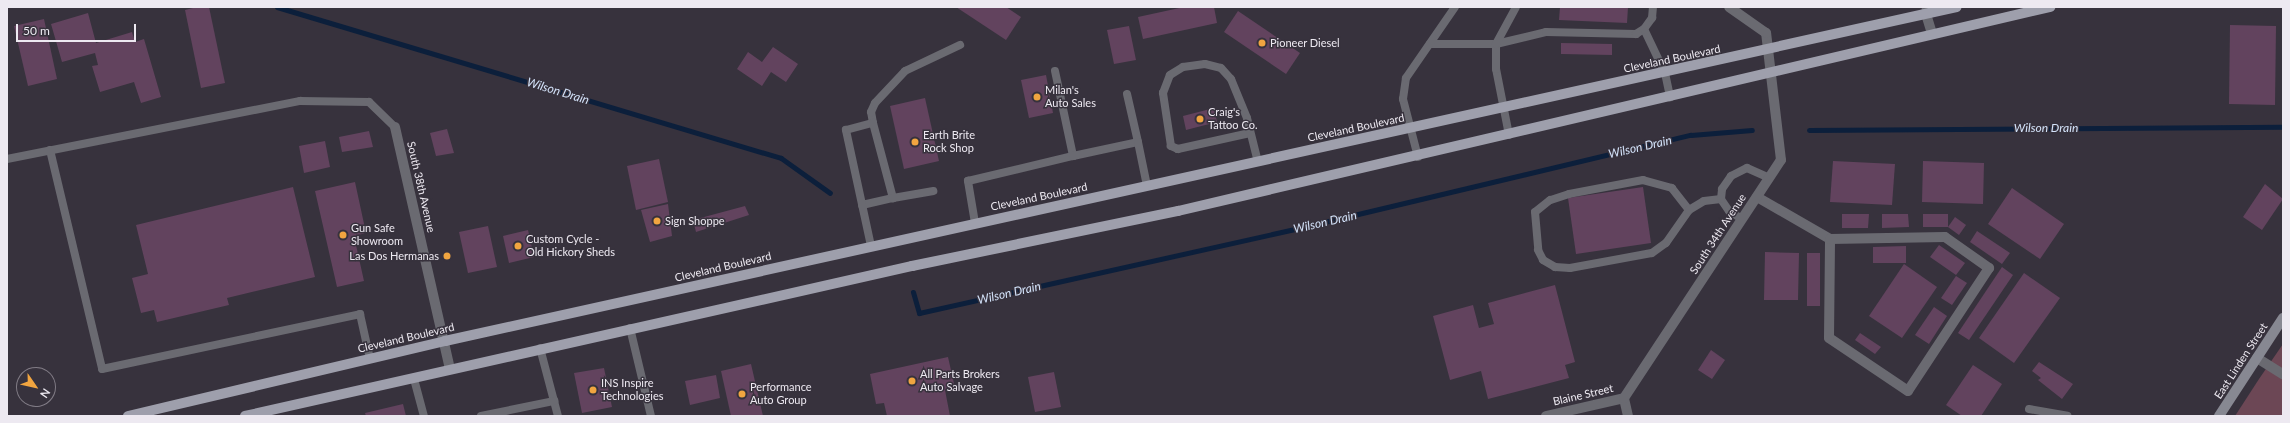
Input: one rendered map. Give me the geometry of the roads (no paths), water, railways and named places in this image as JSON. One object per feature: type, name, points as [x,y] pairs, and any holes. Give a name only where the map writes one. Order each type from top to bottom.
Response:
[{"type":"main road","name":"Cleveland Boulevard","points":[[128,416],[445,341],[975,223],[1769,50],[1927,10],[1957,7]]},
{"type":"main road","points":[[244,416],[414,379],[540,348],[912,266],[1178,211],[1510,135],[2050,7]]},
{"type":"main road","name":"East Linden Street","points":[[2219,416],[2283,318]]},
{"type":"street","name":"South 34th Avenue","points":[[1624,398],[1781,160],[1772,73],[1766,33],[1729,7]]},
{"type":"street","points":[[1927,10],[1932,34]]},
{"type":"street","name":"South 38th Avenue","points":[[395,127],[445,341],[450,369]]},
{"type":"street","points":[[1757,197],[1830,240],[1945,237],[1989,268],[1908,391],[1829,338],[1830,240]]},
{"type":"street","points":[[2258,358],[2283,374]]},
{"type":"street","points":[[1624,398],[1628,416]]},
{"type":"street","name":"Blaine Street","points":[[1546,416],[1624,398]]},
{"type":"lane","points":[[1418,156],[1403,99],[1406,78],[1455,7]]},
{"type":"lane","points":[[1510,135],[1503,108],[1496,69],[1496,44],[1516,7]]},
{"type":"lane","points":[[1430,44],[1496,44],[1546,32],[1624,35],[1636,34],[1644,29],[1652,18],[1653,7]]},
{"type":"lane","points":[[1644,29],[1665,73],[1670,97]]},
{"type":"lane","points":[[892,198],[871,112],[875,103],[905,71],[960,45]]},
{"type":"lane","points":[[1250,133],[1178,149],[1171,146],[1163,93],[1170,75],[1183,67],[1205,64],[1221,68],[1231,79],[1250,133],[1258,162]]},
{"type":"lane","points":[[1055,71],[1073,156]]},
{"type":"lane","points":[[1127,94],[1147,186]]},
{"type":"lane","points":[[7,159],[300,101],[369,102],[395,127]]},
{"type":"lane","points":[[871,246],[846,130],[873,123]]},
{"type":"lane","points":[[975,223],[968,181],[1138,142]]},
{"type":"lane","points":[[50,150],[102,369],[360,314],[370,359]]},
{"type":"lane","points":[[1742,219],[1729,211],[1721,199],[1722,190],[1731,176],[1739,170],[1748,168],[1769,178]]},
{"type":"lane","points":[[1689,210],[1672,188],[1642,180],[1569,194],[1550,200],[1535,212],[1538,250],[1543,260],[1555,267],[1570,268],[1652,253],[1666,243],[1689,210],[1704,201],[1721,199]]},
{"type":"lane","points":[[862,205],[934,191]]},
{"type":"lane","points":[[630,328],[651,416]]},
{"type":"lane","points":[[540,348],[558,416]]},
{"type":"lane","points":[[414,379],[424,416]]},
{"type":"lane","points":[[481,416],[554,401]]},
{"type":"lane","points":[[2029,409],[2067,416]]},
{"type":"waterway","name":"Wilson Drain","points":[[277,7],[781,158],[830,193]]},
{"type":"waterway","name":"Wilson Drain","points":[[1809,130],[2283,127]]},
{"type":"waterway","name":"Wilson Drain","points":[[913,292],[919,313],[1295,229],[1691,135],[1752,130]]},
{"type":"place","name":"Pioneer Diesel","points":[[1262,43]]},
{"type":"place","name":"Milan's Auto Sales","points":[[1037,97]]},
{"type":"place","name":"Craig's Tattoo Co.","points":[[1200,119]]},
{"type":"place","name":"Earth Brite Rock Shop","points":[[915,142]]},
{"type":"place","name":"Sign Shoppe","points":[[657,221]]},
{"type":"place","name":"Gun Safe Showroom","points":[[343,235]]},
{"type":"place","name":"Custom Cycle - Old Hickory Sheds","points":[[518,246]]},
{"type":"place","name":"Las Dos Hermanas","points":[[447,256]]},
{"type":"place","name":"All Parts Brokers Auto Salvage","points":[[912,381]]},
{"type":"place","name":"INS Inspire Technologies","points":[[593,390]]},
{"type":"place","name":"Performance Auto Group","points":[[742,394]]}]
